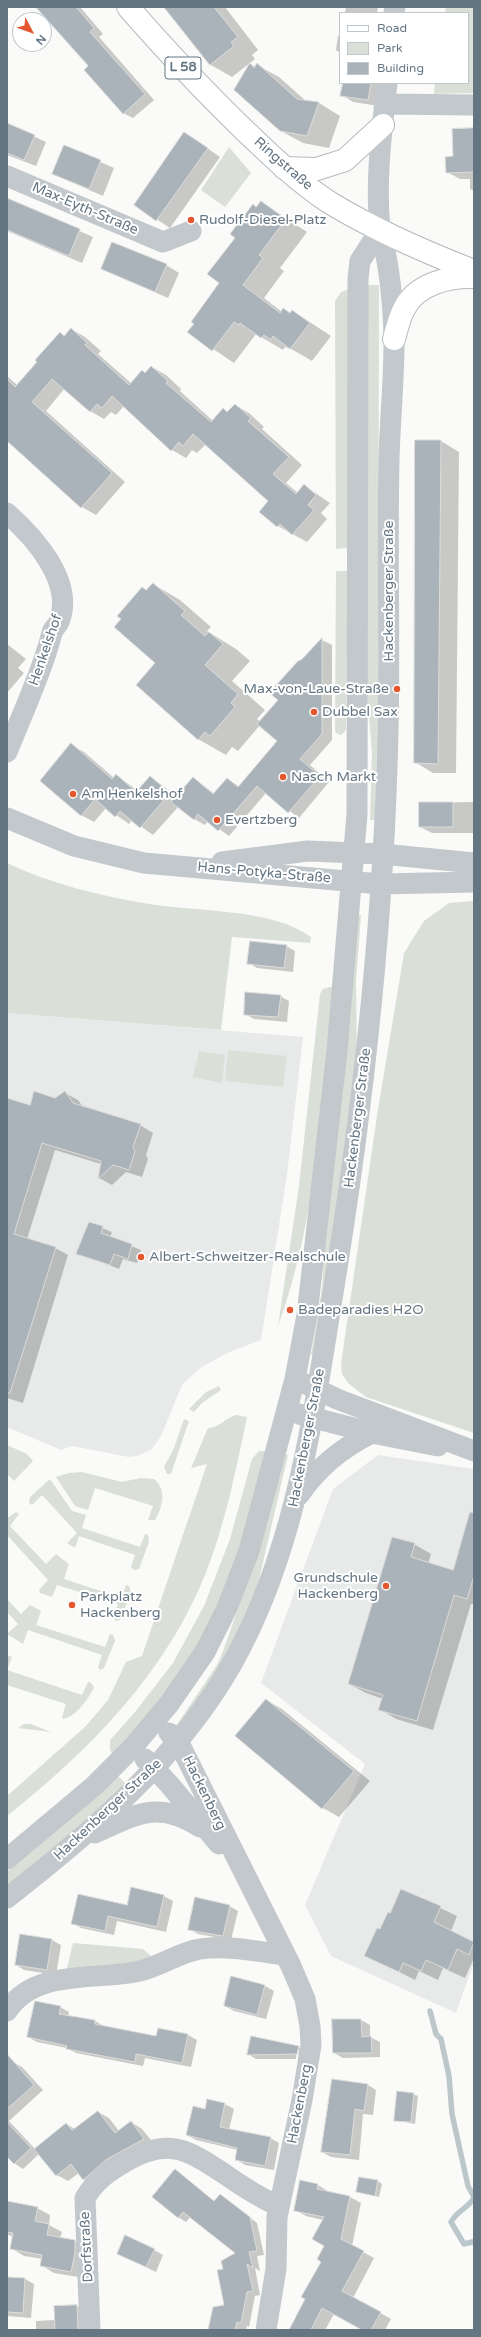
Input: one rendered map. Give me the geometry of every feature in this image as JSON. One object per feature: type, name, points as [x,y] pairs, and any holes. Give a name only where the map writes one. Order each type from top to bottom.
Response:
[{"type":"main road","name":"Ringstraße","points":[[128,7],[175,60],[284,168],[328,202],[380,230],[474,271]]},
{"type":"main road","points":[[284,168],[318,169],[345,160],[383,126]]},
{"type":"main road","points":[[394,339],[403,310],[419,292],[433,284],[455,276],[474,277]]},
{"type":"street","name":"Hackenberger Straße","points":[[7,1898],[80,1839],[156,1768],[178,1741],[223,1679],[252,1627],[269,1583],[295,1500],[318,1389],[349,1194],[365,1066],[382,854],[388,730],[389,462],[394,339],[387,260],[380,230],[379,188],[386,84]]},
{"type":"street","points":[[384,104],[474,105]]},
{"type":"street","name":"Max-Eyth-Straße","points":[[7,176],[163,242],[191,231]]},
{"type":"street","name":"Hackenberger Straße","points":[[7,1859],[94,1786],[132,1748],[155,1722],[205,1652],[233,1594],[257,1526],[295,1379],[307,1315],[337,1051],[354,854],[358,790],[358,279],[360,261],[380,230]]},
{"type":"street","name":"Henkelshof","points":[[7,513],[44,552],[52,565],[58,584],[61,604],[59,622],[53,630],[45,657],[7,752]]},
{"type":"street","name":"Hans-Potyka-Straße","points":[[7,818],[42,834],[96,852],[144,863],[380,884]]},
{"type":"street","name":"Hans-Potyka-Straße","points":[[178,865],[308,851],[382,854]]},
{"type":"street","points":[[382,854],[474,863]]},
{"type":"street","points":[[380,884],[474,882]]},
{"type":"street","points":[[295,1379],[337,1399],[436,1435],[472,1451]]},
{"type":"street","points":[[287,1410],[372,1433],[431,1446],[472,1451]]},
{"type":"street","points":[[295,1500],[308,1482],[329,1459],[339,1451],[372,1433]]},
{"type":"street","points":[[155,1722],[178,1741]]},
{"type":"street","name":"Hackenberg","points":[[178,1741],[285,1955],[305,1999],[310,2026],[311,2045],[302,2100],[278,2206],[275,2231],[274,2284],[266,2330]]},
{"type":"street","name":"Hackenberg","points":[[132,1748],[156,1768],[212,1835],[252,1887]]},
{"type":"street","name":"Hackenberg","points":[[80,1839],[145,1812],[177,1814],[212,1835]]},
{"type":"street","points":[[7,2011],[18,1998],[38,1985],[67,1979],[139,1971],[193,1950],[227,1948],[285,1955]]},
{"type":"street","name":"Dorfstraße","points":[[90,2330],[85,2198],[91,2187],[112,2170],[143,2152],[170,2148],[202,2158],[224,2174],[278,2206]]},
{"type":"shaded area","name":"Albert-Schweitzer-Realschule","points":[[7,1013],[303,1037],[287,1175],[261,1340],[227,1353],[200,1368],[182,1385],[161,1436],[152,1449],[137,1456],[129,1457],[72,1446],[61,1450],[7,1427]]},
{"type":"shaded area","name":"Grundschule Hackenberg","points":[[378,1455],[474,1469],[474,1962],[456,2013],[331,1956],[305,1905],[365,1764],[261,1683],[333,1489]]},
{"type":"green space","points":[[446,7],[474,7],[474,93],[434,94],[435,84],[469,84],[469,12],[445,12]]},
{"type":"green space","points":[[229,147],[251,173],[225,207],[201,190]]},
{"type":"green space","points":[[366,285],[379,285],[378,708],[375,820],[370,820],[372,753],[366,678]]},
{"type":"green space","points":[[349,289],[348,548],[336,549],[335,301],[341,292]]},
{"type":"green space","points":[[336,571],[348,571],[346,730],[341,735],[336,733],[335,730]]},
{"type":"green space","points":[[7,863],[59,883],[113,897],[168,907],[255,916],[276,921],[295,928],[311,937],[310,943],[232,937],[221,1030],[7,1013]]},
{"type":"green space","points":[[474,901],[474,1433],[366,1397],[349,1384],[342,1374],[341,1364],[378,1109],[404,953],[424,921],[449,903]]},
{"type":"green space","points":[[356,915],[361,915],[356,982],[357,1059],[316,1355],[311,1355],[322,1288],[326,1223]]},
{"type":"green space","points":[[334,986],[322,1115],[310,1201],[302,1244],[291,1286],[278,1326],[299,1186],[320,994],[323,989]]},
{"type":"green space","points":[[228,1050],[287,1056],[283,1087],[225,1081]]},
{"type":"green space","points":[[199,1051],[225,1055],[222,1083],[193,1077]]},
{"type":"green space","points":[[219,1386],[221,1390],[202,1403],[194,1412],[189,1409],[206,1392]]},
{"type":"green space","points":[[236,1415],[247,1417],[239,1457],[218,1537],[205,1575],[188,1611],[169,1645],[146,1678],[122,1708],[95,1737],[67,1765],[7,1816],[7,1796],[86,1726],[108,1700],[126,1662],[142,1656],[207,1464],[191,1468],[208,1428],[212,1428]]},
{"type":"green space","points":[[184,1419],[189,1421],[171,1474],[167,1474],[164,1467],[174,1448]]},
{"type":"green space","points":[[7,1445],[27,1454],[33,1461],[14,1481],[7,1474]]},
{"type":"green space","points":[[259,1451],[266,1451],[243,1539],[234,1568],[211,1625],[197,1651],[180,1676],[113,1755],[110,1750],[110,1740],[135,1712],[173,1663],[204,1606],[230,1539],[252,1459]]},
{"type":"green space","points":[[284,1454],[288,1455],[254,1601],[231,1648],[181,1725],[176,1726],[217,1665],[223,1651],[253,1566]]},
{"type":"green space","points":[[82,1472],[122,1482],[140,1478],[154,1479],[161,1488],[162,1493],[162,1504],[155,1520],[148,1520],[153,1506],[95,1488],[88,1510],[75,1506],[56,1477],[69,1473]]},
{"type":"green space","points":[[50,1479],[72,1511],[86,1515],[82,1528],[140,1547],[145,1534],[148,1535],[149,1542],[139,1569],[134,1570],[131,1567],[135,1555],[79,1536],[75,1548],[67,1543],[77,1533],[42,1495],[32,1505],[29,1503],[30,1497]]},
{"type":"green space","points":[[16,1512],[19,1514],[10,1526],[46,1564],[56,1554],[69,1564],[64,1579],[122,1598],[126,1585],[129,1586],[131,1593],[120,1620],[116,1621],[113,1618],[118,1604],[57,1585],[52,1597],[40,1593],[39,1590],[48,1580],[7,1535],[7,1518]]},
{"type":"green space","points":[[7,1599],[21,1614],[30,1605],[41,1611],[36,1625],[105,1647],[110,1634],[113,1635],[115,1641],[104,1668],[100,1670],[98,1667],[102,1655],[28,1630],[23,1644],[7,1634],[18,1624],[7,1612]]},
{"type":"green space","points":[[7,1655],[12,1657],[7,1670]]},
{"type":"green space","points":[[7,1670],[82,1695],[88,1682],[90,1682],[94,1687],[86,1701],[78,1710],[63,1719],[62,1717],[66,1704],[7,1685]]},
{"type":"green space","points":[[24,1724],[31,1724],[51,1732],[18,1728]]},
{"type":"green space","points":[[117,1775],[127,1785],[7,1888],[7,1871],[34,1850]]},
{"type":"green space","points":[[73,1943],[143,1949],[154,1959],[66,1972]]},
{"type":"building","points":[[36,7],[76,7],[94,28],[90,32],[145,94],[123,114],[84,70],[88,66],[52,25],[52,12],[40,12]]},
{"type":"building","points":[[164,7],[214,7],[238,37],[231,42],[234,46],[210,65]]},
{"type":"building","points":[[250,63],[254,68],[257,63],[297,99],[319,102],[307,136],[280,131],[234,90]]},
{"type":"building","points":[[343,84],[371,84],[368,100],[340,96]]},
{"type":"building","points":[[7,123],[35,135],[24,160],[7,153]]},
{"type":"building","points":[[474,128],[474,172],[446,173],[445,157],[453,156],[452,129]]},
{"type":"building","points":[[184,132],[208,148],[156,221],[134,205]]},
{"type":"building","points":[[64,145],[101,160],[89,189],[52,174]]},
{"type":"building","points":[[7,198],[80,229],[69,256],[7,230]]},
{"type":"building","points":[[261,201],[286,219],[259,255],[263,258],[243,285],[280,313],[283,308],[290,313],[292,310],[310,323],[290,349],[273,336],[271,340],[264,335],[261,338],[240,323],[239,325],[234,322],[212,351],[187,332],[194,324],[191,322],[219,283],[207,274],[235,238],[230,234],[253,204],[256,207]]},
{"type":"building","points":[[112,242],[167,264],[155,292],[101,269]]},
{"type":"building","points":[[71,328],[87,343],[85,345],[129,385],[142,370],[145,373],[151,366],[168,381],[166,383],[211,422],[223,408],[227,412],[235,404],[251,418],[248,421],[289,457],[273,474],[296,494],[304,484],[316,495],[308,505],[314,510],[292,535],[280,524],[277,527],[259,512],[268,501],[193,434],[183,446],[179,442],[171,451],[112,396],[102,408],[97,404],[90,412],[52,379],[32,402],[112,473],[81,508],[7,441],[7,379],[15,387],[37,362],[35,360],[60,332],[64,336]]},
{"type":"building","points":[[415,440],[441,440],[438,764],[414,763]]},
{"type":"building","points":[[153,583],[185,611],[181,615],[205,636],[209,632],[223,644],[205,665],[238,694],[231,703],[235,707],[210,736],[205,732],[198,740],[136,685],[155,663],[114,627],[121,619],[117,616],[142,587],[146,590]]},
{"type":"building","points":[[322,638],[322,734],[300,759],[320,776],[288,813],[257,786],[218,831],[198,814],[194,820],[171,802],[193,777],[213,794],[227,778],[238,787],[277,741],[257,724],[278,700],[269,693],[298,661],[301,660]]},
{"type":"building","points":[[71,743],[112,779],[116,774],[136,792],[150,776],[170,793],[140,828],[120,811],[115,817],[95,799],[81,816],[40,781]]},
{"type":"building","points":[[419,802],[453,802],[453,827],[419,827]]},
{"type":"building","points":[[250,941],[287,945],[284,968],[247,964]]},
{"type":"building","points":[[245,992],[281,995],[278,1017],[244,1015]]},
{"type":"building","points":[[34,1091],[55,1098],[65,1091],[73,1103],[141,1124],[133,1147],[135,1151],[129,1170],[113,1165],[98,1179],[101,1161],[42,1143],[14,1234],[56,1247],[10,1393],[7,1393],[7,1098],[30,1105]]},
{"type":"building","points":[[89,1222],[103,1226],[101,1233],[132,1244],[128,1259],[114,1254],[110,1265],[76,1254]]},
{"type":"building","points":[[470,1512],[474,1513],[474,1576],[467,1599],[454,1595],[417,1721],[378,1710],[383,1695],[348,1684],[392,1537],[415,1543],[411,1557],[453,1570]]},
{"type":"building","points":[[266,1699],[354,1771],[322,1809],[235,1736]]},
{"type":"building","points":[[131,1887],[164,1895],[157,1927],[108,1916],[105,1931],[71,1924],[78,1894],[127,1905]]},
{"type":"building","points":[[401,1889],[441,1906],[434,1922],[474,1942],[469,1955],[457,1949],[448,1970],[426,1960],[421,1971],[403,1963],[399,1972],[364,1956],[377,1928],[380,1929],[388,1912],[390,1913]]},
{"type":"building","points":[[195,1897],[230,1905],[223,1936],[188,1930]]},
{"type":"building","points":[[20,1934],[52,1939],[47,1970],[15,1965]]},
{"type":"building","points":[[231,1976],[265,1985],[257,2015],[224,2006]]},
{"type":"building","points":[[35,2001],[61,2006],[59,2014],[95,2020],[95,2024],[156,2036],[158,2028],[188,2034],[182,2063],[136,2054],[135,2062],[66,2049],[67,2046],[27,2037]]},
{"type":"building","points":[[332,2019],[361,2019],[362,2037],[371,2036],[372,2053],[333,2053]]},
{"type":"building","points":[[251,2036],[299,2046],[297,2054],[247,2055]]},
{"type":"building","points":[[7,2054],[34,2085],[7,2109]]},
{"type":"building","points":[[332,2079],[368,2084],[364,2111],[355,2109],[350,2155],[321,2152]]},
{"type":"building","points":[[397,2091],[414,2093],[411,2122],[394,2121]]},
{"type":"building","points":[[207,2099],[225,2103],[220,2127],[271,2137],[265,2166],[235,2160],[237,2148],[186,2135],[193,2106],[205,2109]]},
{"type":"building","points":[[98,2111],[115,2133],[131,2121],[144,2139],[107,2159],[83,2180],[71,2164],[56,2176],[34,2149],[66,2123],[72,2130]]},
{"type":"building","points":[[7,2122],[31,2148],[14,2164],[7,2157]]},
{"type":"building","points":[[175,2169],[214,2201],[220,2194],[250,2217],[257,2251],[249,2252],[253,2268],[247,2264],[253,2291],[247,2292],[241,2323],[237,2322],[235,2330],[208,2330],[213,2307],[224,2305],[217,2270],[223,2269],[221,2261],[235,2253],[183,2212],[178,2218],[152,2197]]},
{"type":"building","points":[[359,2177],[378,2180],[375,2196],[356,2192]]},
{"type":"building","points":[[300,2180],[318,2184],[317,2189],[350,2196],[341,2239],[364,2251],[342,2291],[381,2312],[371,2330],[362,2330],[322,2308],[311,2330],[289,2330],[305,2299],[301,2297],[321,2262],[317,2259],[324,2246],[312,2239],[324,2217],[294,2211]]},
{"type":"building","points":[[7,2201],[38,2207],[35,2221],[49,2224],[47,2235],[75,2240],[75,2252],[71,2272],[40,2266],[42,2255],[10,2249],[13,2233],[7,2232]]},
{"type":"building","points":[[125,2235],[155,2249],[146,2267],[117,2254]]},
{"type":"building","points":[[7,2277],[25,2278],[23,2313],[7,2312]]},
{"type":"building","points":[[77,2305],[78,2330],[55,2330],[54,2306]]},
{"type":"waterway","points":[[430,2011],[436,2034],[441,2039],[449,2076],[452,2114],[468,2186],[474,2197]]},
{"type":"waterway","points":[[472,2242],[464,2244],[451,2222],[453,2218],[474,2198]]},
{"type":"place","name":"Rudolf-Diesel-Platz","points":[[191,220]]},
{"type":"place","name":"Max-von-Laue-Straße","points":[[397,689]]},
{"type":"place","name":"Dubbel Sax","points":[[314,712]]},
{"type":"place","name":"Nasch Markt","points":[[283,777]]},
{"type":"place","name":"Am Henkelshof","points":[[73,794]]},
{"type":"place","name":"Evertzberg","points":[[217,820]]},
{"type":"place","name":"Albert-Schweitzer-Realschule","points":[[141,1257]]},
{"type":"place","name":"Badeparadies H2O","points":[[290,1310]]},
{"type":"place","name":"Grundschule Hackenberg","points":[[386,1586]]},
{"type":"place","name":"Parkplatz Hackenberg","points":[[72,1605]]}]
